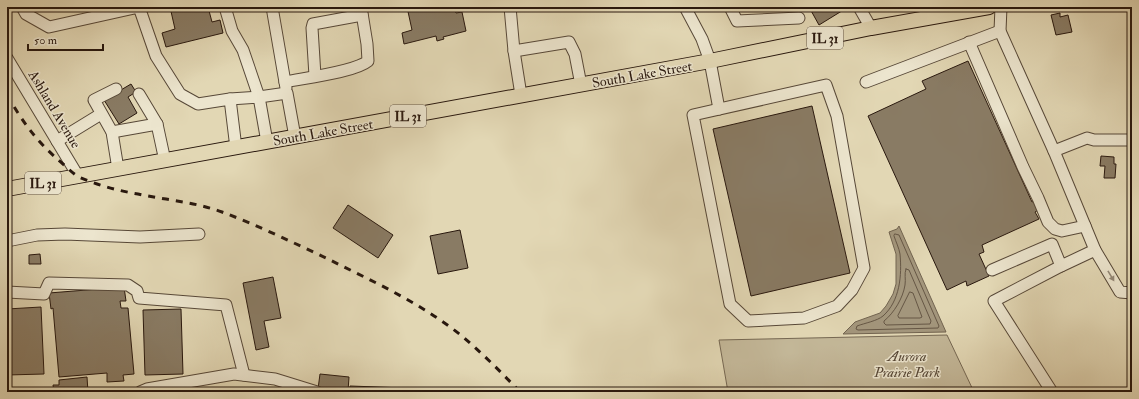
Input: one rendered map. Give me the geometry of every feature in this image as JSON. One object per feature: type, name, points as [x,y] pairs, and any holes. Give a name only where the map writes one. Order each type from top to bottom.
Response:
[{"type":"main road","name":"IL 31","points":[[710,61],[871,28],[989,7]]},
{"type":"main road","name":"South Lake Street","points":[[7,189],[710,61]]},
{"type":"street","points":[[22,7],[26,14],[49,27],[139,7],[156,56],[180,94],[198,104],[230,99],[259,97],[315,76],[348,70],[364,64],[368,61],[362,11],[313,24],[315,76]]},
{"type":"street","points":[[225,7],[232,31],[243,50],[259,97],[267,142]]},
{"type":"street","points":[[272,7],[295,137]]},
{"type":"street","points":[[510,7],[514,51],[521,96]]},
{"type":"street","points":[[685,7],[702,38],[710,61],[719,109]]},
{"type":"street","points":[[730,7],[737,21],[799,18]]},
{"type":"street","points":[[859,7],[871,28]]},
{"type":"street","points":[[1001,7],[1000,31],[1054,151],[1095,250],[1120,292],[1132,293]]},
{"type":"street","points":[[866,82],[1000,31]]},
{"type":"street","points":[[514,51],[569,42],[575,54],[581,85]]},
{"type":"street","points":[[969,42],[1048,222],[1055,229],[1062,231],[1085,226]]},
{"type":"street","name":"Ashland Avenue","points":[[7,58],[78,176]]},
{"type":"street","points":[[826,85],[837,116],[864,268],[852,290],[837,306],[804,318],[748,321],[730,304],[693,115],[719,109],[826,85]]},
{"type":"street","points":[[116,89],[94,100],[112,132],[118,169]]},
{"type":"street","points":[[139,94],[157,124],[164,161]]},
{"type":"street","points":[[230,99],[236,148]]},
{"type":"street","points":[[57,141],[101,114]]},
{"type":"street","points":[[112,132],[157,124]]},
{"type":"street","points":[[1054,151],[1087,138],[1094,140],[1132,140]]},
{"type":"street","points":[[7,241],[37,235],[140,237],[199,234]]},
{"type":"street","points":[[992,270],[1052,244],[1062,266]]},
{"type":"street","points":[[1052,392],[994,301],[1095,250]]},
{"type":"street","points":[[7,292],[44,294],[49,283],[128,285],[137,291],[139,298],[226,305],[244,376]]},
{"type":"street","points":[[140,392],[147,389],[234,374],[275,379],[317,392]]},
{"type":"green space","name":"Aurora Prairie Park","points":[[947,335],[974,392],[728,392],[719,340]]},
{"type":"water","points":[[899,226],[946,332],[843,334],[855,322],[880,313],[893,294],[896,284],[896,254],[889,232],[897,229]]},
{"type":"building","points":[[170,7],[208,7],[212,22],[220,20],[223,33],[166,47],[162,33],[175,29]]},
{"type":"building","points":[[407,7],[454,7],[456,13],[462,12],[466,31],[443,37],[444,39],[437,41],[436,36],[404,44],[402,33],[412,30]]},
{"type":"building","points":[[809,7],[843,7],[845,9],[819,25]]},
{"type":"building","points":[[1060,13],[1060,17],[1068,15],[1072,32],[1056,35],[1051,15]]},
{"type":"building","points":[[968,61],[1032,202],[1036,200],[1040,209],[1035,212],[1039,219],[982,245],[984,252],[979,254],[989,276],[967,286],[966,281],[947,290],[868,116],[926,89],[922,81]]},
{"type":"building","points":[[131,84],[136,92],[128,97],[137,113],[119,124],[104,100]]},
{"type":"building","points":[[812,106],[850,273],[751,296],[713,129]]},
{"type":"building","points":[[1101,156],[1114,157],[1114,164],[1116,164],[1115,178],[1104,178],[1105,166],[1100,166]]},
{"type":"building","points":[[1132,162],[1132,181],[1129,181],[1128,163]]},
{"type":"building","points":[[348,205],[393,235],[378,258],[333,228]]},
{"type":"building","points":[[460,230],[468,268],[438,274],[430,236]]},
{"type":"building","points":[[40,254],[41,264],[29,264],[29,255]]},
{"type":"building","points":[[273,277],[281,318],[264,321],[269,347],[256,350],[243,283]]},
{"type":"building","points":[[124,287],[126,301],[120,301],[121,308],[128,308],[134,374],[123,375],[124,381],[107,382],[107,373],[59,377],[53,308],[51,309],[49,293]]},
{"type":"building","points":[[41,307],[44,374],[7,375],[7,309]]},
{"type":"building","points":[[181,309],[183,374],[145,375],[143,310]]},
{"type":"building","points":[[320,374],[349,377],[348,391],[318,389]]},
{"type":"building","points":[[87,377],[88,392],[54,392],[53,385],[59,385],[59,380]]},
{"type":"building","points":[[350,386],[405,388],[405,392],[350,392]]},
{"type":"railway","points":[[7,95],[25,124],[38,140],[77,176],[93,183],[116,189],[191,203],[212,209],[262,228],[328,259],[398,294],[448,325],[478,350],[520,392]]}]
